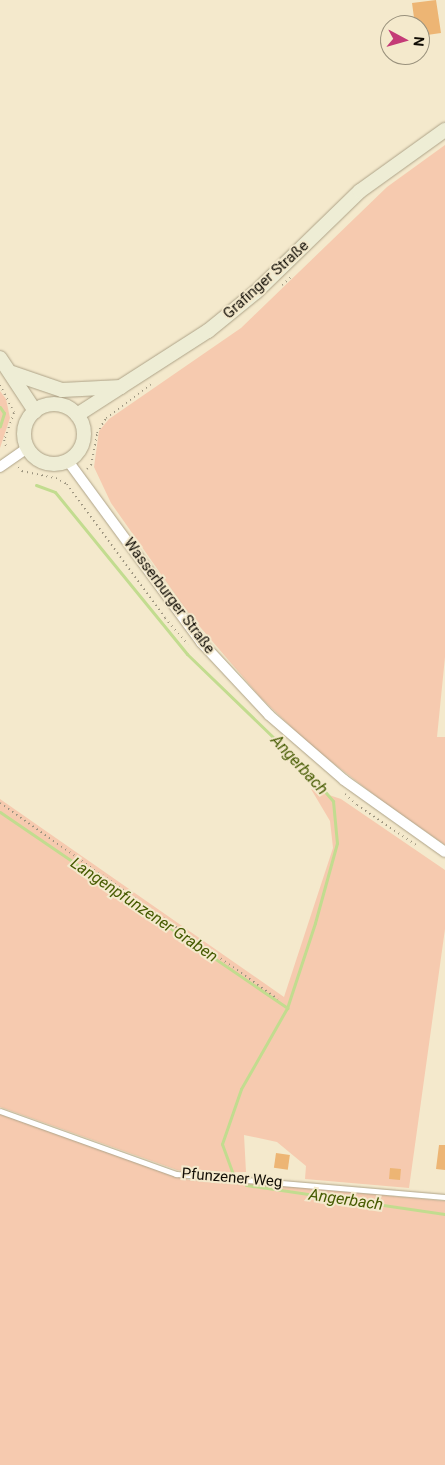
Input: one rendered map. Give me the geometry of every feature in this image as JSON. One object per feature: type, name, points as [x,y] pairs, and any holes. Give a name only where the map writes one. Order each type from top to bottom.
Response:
[{"type":"main road","name":"Grafinger Straße","points":[[77,415],[208,331],[256,292],[360,191],[445,130]]},
{"type":"main road","points":[[0,358],[12,373],[35,411]]},
{"type":"main road","points":[[12,373],[62,390],[121,387]]},
{"type":"main road","points":[[52,404],[70,409],[77,415],[81,422],[83,440],[80,448],[68,461],[50,464],[33,456],[27,448],[24,428],[35,411],[52,404]]},
{"type":"street","points":[[0,467],[27,448]]},
{"type":"street","name":"Wasserburger Straße","points":[[68,461],[201,642],[269,715],[344,780],[445,852]]},
{"type":"lane","name":"Pfunzener Weg","points":[[0,1111],[176,1174],[445,1197]]},
{"type":"path","points":[[0,385],[14,413],[4,440],[11,459],[22,471],[56,478],[67,484],[91,465],[97,432],[106,418],[127,400]]},
{"type":"path","points":[[0,803],[278,999]]},
{"type":"shaded area","points":[[445,145],[445,657],[437,737],[445,737],[445,845],[386,804],[311,746],[260,697],[189,614],[111,503],[94,467],[99,431],[109,419],[241,328],[387,187]]},
{"type":"shaded area","points":[[0,391],[6,399],[10,418],[0,448]]},
{"type":"shaded area","points":[[311,789],[341,799],[445,870],[445,929],[409,1188],[305,1179],[306,1166],[277,1142],[244,1135],[246,1172],[197,1173],[177,1170],[0,1107],[0,799],[284,997],[333,848],[330,821]]},
{"type":"shaded area","points":[[0,1114],[189,1180],[234,1181],[445,1201],[445,1465],[0,1465]]},
{"type":"building","points":[[436,0],[441,33],[430,35],[430,15],[414,15],[412,3]]},
{"type":"building","points":[[439,1145],[445,1145],[445,1170],[436,1169]]},
{"type":"building","points":[[276,1153],[290,1155],[288,1170],[274,1168]]},
{"type":"building","points":[[390,1168],[401,1169],[400,1180],[389,1179]]},
{"type":"waterway","name":"Angerbach","points":[[0,407],[4,413],[0,426]]},
{"type":"waterway","name":"Angerbach","points":[[36,485],[55,492],[187,654],[304,767],[333,801],[337,843],[315,923],[287,1008],[241,1089],[222,1144],[233,1174]]},
{"type":"waterway","name":"Langenpfunzener Graben","points":[[0,812],[287,1008]]},
{"type":"waterway","name":"Angerbach","points":[[246,1185],[445,1214]]}]
